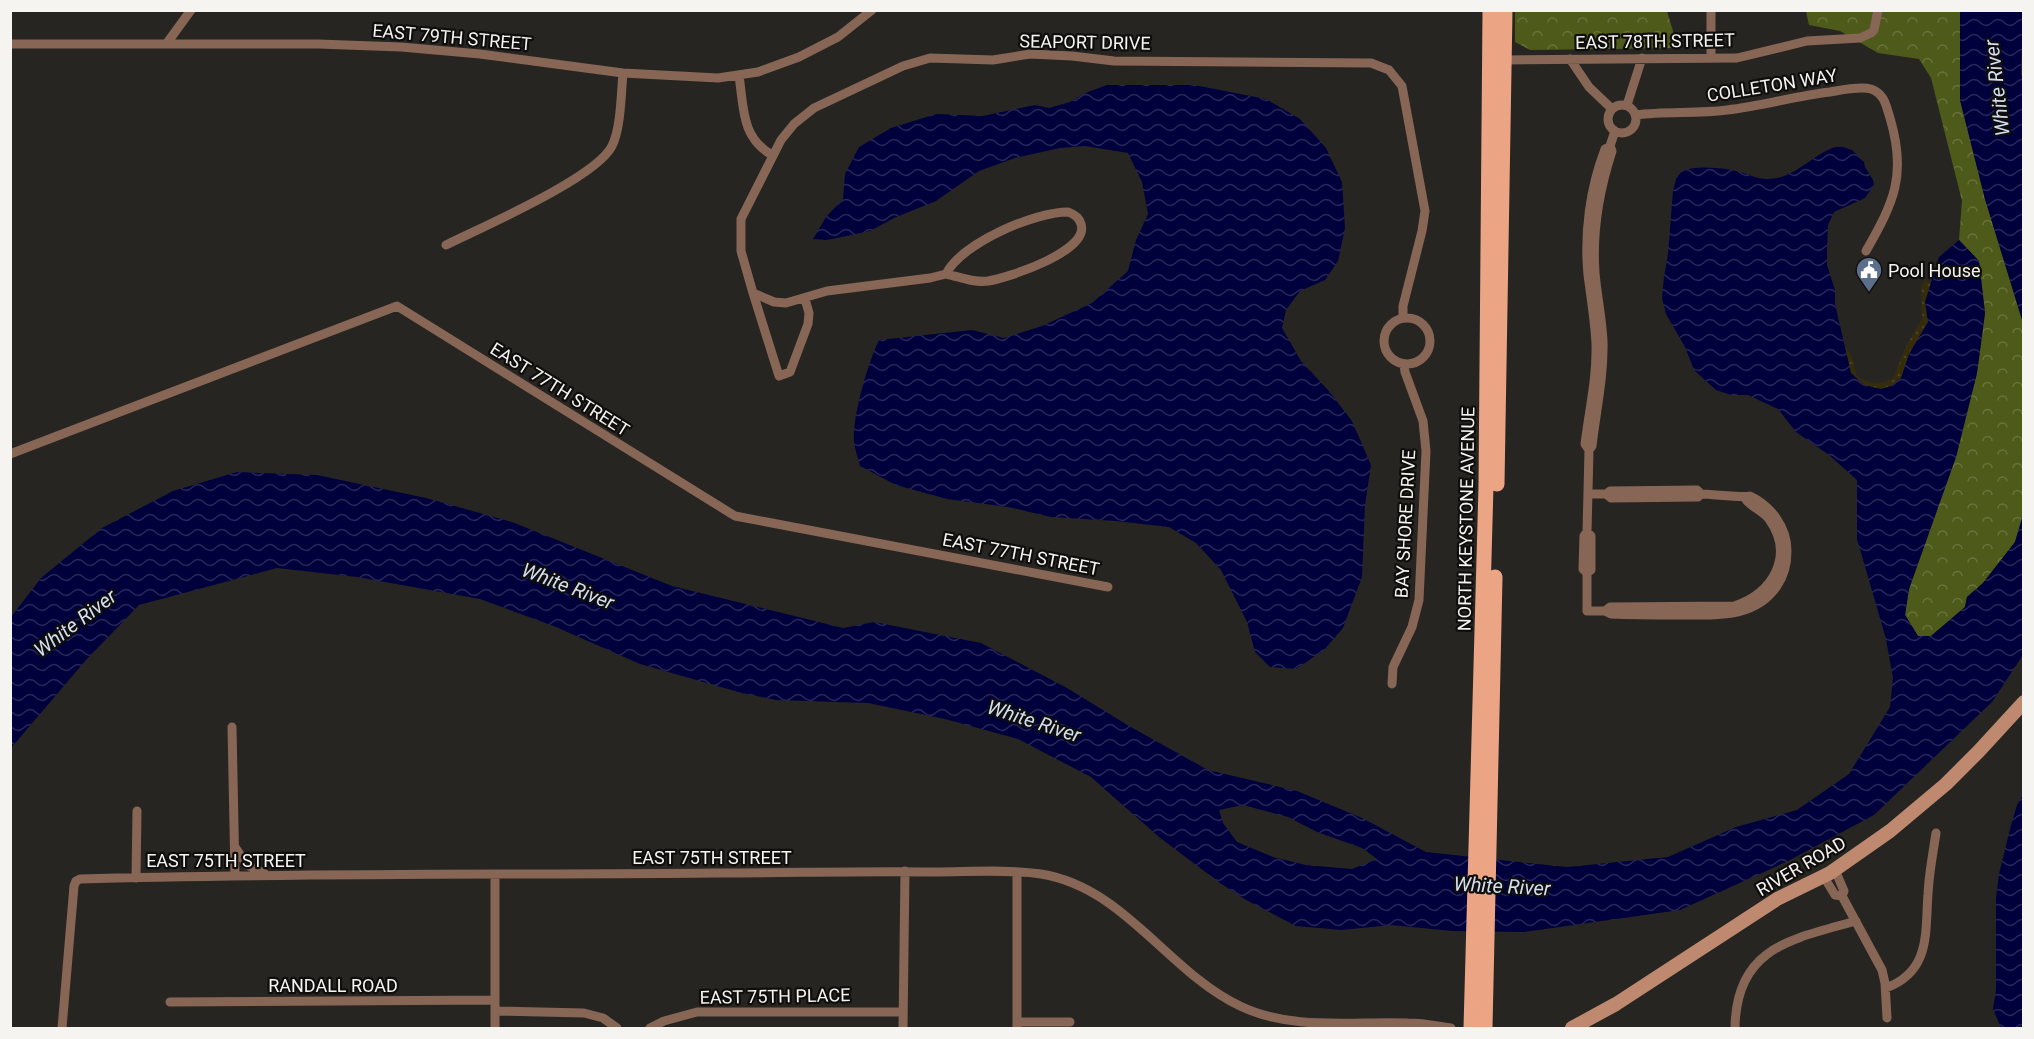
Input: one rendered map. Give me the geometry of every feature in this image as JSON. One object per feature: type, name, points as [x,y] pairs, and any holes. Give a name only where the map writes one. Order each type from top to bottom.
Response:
[{"type":"main road","name":"NORTH KEYSTONE AVENUE","points":[[1485,734],[1490,10]]},
{"type":"main road","name":"NORTH KEYSTONE AVENUE","points":[[1485,1029],[1480,948],[1505,10]]},
{"type":"main road","name":"NORTH KEYSTONE AVENUE","points":[[1471,1029],[1480,948]]},
{"type":"street","points":[[166,43],[191,10]]},
{"type":"street","name":"EAST 79TH STREET","points":[[10,44],[351,44],[480,54],[623,73],[698,77],[739,76],[781,65],[812,51],[846,32],[872,10]]},
{"type":"street","points":[[1711,10],[1711,58]]},
{"type":"street","name":"EAST 78TH STREET","points":[[1504,60],[1737,58],[1807,41],[1860,38],[1874,30],[1878,10]]},
{"type":"street","name":"SEAPORT DRIVE","points":[[805,299],[809,316],[806,333],[790,372],[779,376],[741,251],[741,219],[772,155],[785,134],[796,122],[814,108],[903,66],[930,58],[993,60],[1037,54],[1114,61],[1371,63],[1379,64],[1393,73],[1403,89],[1425,211],[1403,308],[1403,318]]},
{"type":"street","points":[[1627,105],[1642,58]]},
{"type":"street","points":[[1570,59],[1588,87],[1612,109]]},
{"type":"street","points":[[446,245],[552,192],[604,158],[616,135],[623,73]]},
{"type":"street","points":[[739,76],[749,134],[757,145],[772,155]]},
{"type":"street","name":"COLLETON WAY","points":[[1636,116],[1662,112],[1724,110],[1855,89],[1865,88],[1876,92],[1882,96],[1886,104],[1895,137],[1898,167],[1892,201],[1866,251]]},
{"type":"street","points":[[1618,105],[1627,105],[1636,116],[1634,126],[1630,131],[1623,133],[1615,131],[1608,120],[1612,109],[1618,105]]},
{"type":"street","points":[[1588,494],[1606,494],[1611,498],[1698,497],[1701,494],[1730,494],[1745,498],[1750,496],[1773,513],[1785,535],[1783,573],[1775,588],[1764,601],[1737,613],[1713,615],[1611,614],[1605,611],[1587,611],[1587,573],[1583,569],[1583,547],[1584,536],[1587,532],[1588,450],[1592,446],[1603,368],[1602,324],[1595,272],[1594,238],[1597,209],[1615,131]]},
{"type":"street","points":[[753,293],[774,302],[786,303],[827,291],[946,274],[973,281],[990,281],[1039,265],[1070,248],[1080,239],[1082,229],[1080,221],[1068,212],[1028,220],[969,249],[953,262],[946,274]]},
{"type":"street","name":"EAST 77TH STREET","points":[[10,454],[397,306],[735,516],[1108,587]]},
{"type":"street","points":[[1403,318],[1421,322],[1427,328],[1431,339],[1425,357],[1415,363],[1404,364]]},
{"type":"street","name":"BAY SHORE DRIVE","points":[[1392,684],[1393,667],[1412,627],[1419,600],[1426,451],[1423,421],[1404,370],[1404,364],[1391,358],[1384,342],[1390,325],[1403,318]]},
{"type":"street","name":"RIVER ROAD","points":[[1572,1029],[1616,1004],[1777,898],[1829,874],[1890,831],[1946,784],[2024,702]]},
{"type":"street","points":[[232,727],[235,876]]},
{"type":"street","points":[[136,878],[137,811]]},
{"type":"street","points":[[1886,988],[1902,980],[1912,971],[1924,947],[1928,887],[1936,833]]},
{"type":"street","points":[[234,846],[247,865],[262,873],[278,876]]},
{"type":"street","points":[[903,1029],[905,872]]},
{"type":"street","name":"EAST 75TH STREET","points":[[62,1029],[76,881],[80,879],[905,872],[1017,873],[1058,878],[1094,893],[1114,907],[1221,996],[1251,1011],[1282,1020],[1407,1023],[1450,1029]]},
{"type":"street","points":[[1017,873],[1017,1025],[1070,1022]]},
{"type":"street","points":[[1829,874],[1835,895],[1842,896],[1880,965],[1886,988],[1887,1018]]},
{"type":"street","points":[[495,875],[495,1029]]},
{"type":"street","points":[[1735,1029],[1737,1006],[1743,986],[1753,968],[1765,956],[1787,942],[1856,921]]},
{"type":"street","name":"RANDALL ROAD","points":[[170,1002],[495,1000]]},
{"type":"street","points":[[495,1011],[584,1013],[603,1018],[617,1029]]},
{"type":"street","name":"EAST 75TH PLACE","points":[[650,1029],[663,1021],[697,1012],[903,1012]]},
{"type":"green space","points":[[1515,11],[1667,11],[1678,48],[1530,50],[1515,42]]},
{"type":"green space","points":[[1806,11],[1960,11],[1960,100],[1985,199],[2023,323],[2023,515],[2015,542],[1983,583],[1967,597],[1965,607],[1931,636],[1918,636],[1905,615],[1909,589],[1956,457],[1977,373],[1985,313],[1979,261],[1959,240],[1962,201],[1931,78],[1919,59],[1878,53],[1840,31],[1809,25]]},
{"type":"sand","points":[[1925,279],[1933,287],[1930,323],[1901,380],[1896,385],[1884,389],[1853,382],[1842,346],[1851,354],[1856,375],[1865,381],[1874,383],[1893,379],[1905,348],[1922,319],[1921,288]]},
{"type":"water","name":"White River","points":[[1960,11],[2023,11],[2021,74],[2024,87],[2023,323],[1985,199],[1960,100]]},
{"type":"water","points":[[1107,85],[1194,85],[1266,99],[1300,119],[1326,148],[1342,182],[1345,228],[1338,261],[1325,280],[1300,291],[1286,310],[1282,328],[1301,361],[1352,421],[1371,465],[1365,505],[1362,577],[1343,628],[1324,650],[1296,669],[1270,667],[1255,652],[1247,622],[1221,570],[1196,543],[1169,527],[1051,517],[1008,507],[947,499],[896,485],[860,466],[854,442],[854,431],[858,405],[870,362],[879,340],[972,330],[1004,338],[1042,326],[1092,303],[1128,271],[1136,240],[1148,214],[1142,182],[1128,153],[1085,146],[1060,148],[1015,158],[979,171],[936,201],[894,218],[870,231],[827,240],[813,239],[826,217],[843,199],[845,174],[859,147],[891,128],[936,114],[983,116],[1035,105],[1049,108],[1070,102]]},
{"type":"water","name":"White River","points":[[1835,147],[1852,150],[1864,162],[1874,185],[1865,198],[1834,212],[1828,225],[1827,265],[1835,290],[1835,304],[1851,373],[1864,385],[1881,389],[1891,386],[1901,378],[1909,354],[1928,322],[1925,302],[1939,257],[1959,240],[1979,261],[1985,313],[1977,373],[1956,457],[1909,589],[1905,615],[1918,636],[1931,636],[1965,607],[1967,597],[1983,583],[2015,542],[2023,515],[2023,655],[1992,702],[1874,815],[1788,861],[1680,910],[1524,932],[1452,931],[1392,925],[1341,930],[1296,926],[1246,900],[1220,883],[1159,837],[1091,777],[1018,739],[945,719],[868,703],[776,700],[742,693],[640,664],[556,627],[480,599],[357,577],[277,568],[139,605],[86,660],[11,748],[11,617],[41,578],[102,528],[173,491],[237,472],[317,475],[426,498],[512,522],[672,586],[843,628],[874,622],[981,643],[1067,688],[1208,770],[1297,791],[1362,818],[1426,852],[1567,867],[1668,857],[1736,827],[1797,810],[1849,774],[1890,707],[1893,678],[1886,639],[1857,539],[1857,480],[1829,455],[1796,432],[1778,409],[1748,395],[1731,395],[1716,390],[1694,370],[1685,347],[1666,314],[1662,298],[1673,191],[1676,179],[1681,172],[1692,168],[1713,168],[1732,170],[1763,179],[1778,178],[1795,171]],"holes":[[[1243,805],[1288,817],[1317,832],[1362,848],[1377,859],[1352,869],[1306,865],[1273,857],[1237,842],[1223,823],[1219,810]]]},
{"type":"water","points":[[2023,795],[2023,1028],[2001,1028],[1993,1009],[1996,990],[1996,897],[2011,825],[2017,805]]},
{"type":"place","name":"Pool House","points":[[1869,293]]}]
